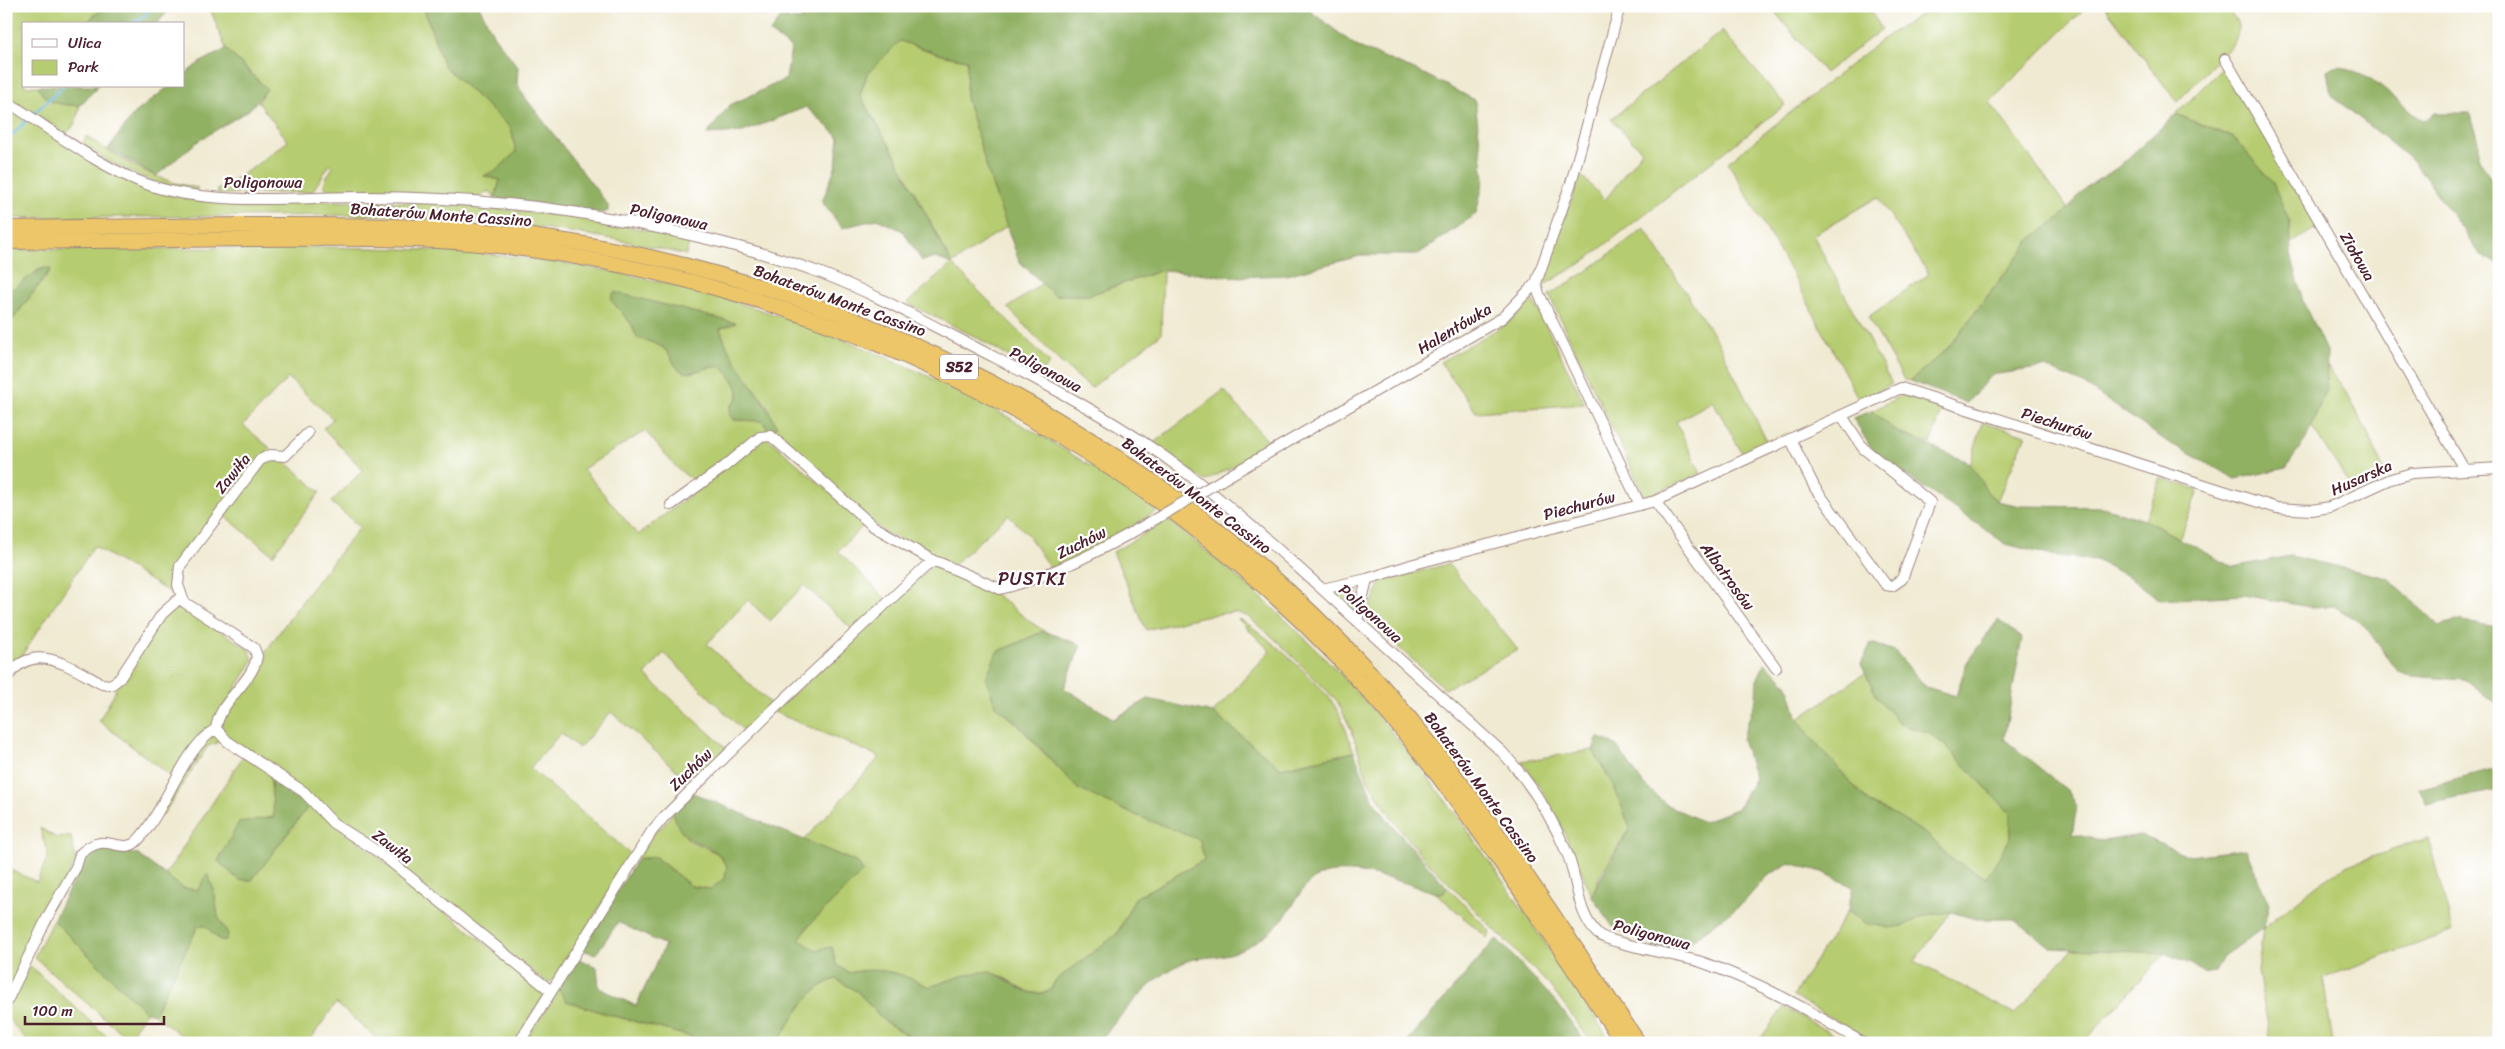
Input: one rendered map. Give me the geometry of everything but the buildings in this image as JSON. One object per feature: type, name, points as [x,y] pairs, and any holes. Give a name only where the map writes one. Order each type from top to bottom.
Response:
[{"type":"highway","name":"Bohaterów Monte Cassino","points":[[6,228],[362,224],[476,230],[545,239],[609,250],[706,271],[786,295],[926,350],[1012,394],[1095,441],[1195,511],[1265,569],[1319,619],[1370,672],[1444,761],[1489,822],[1639,1043]]},
{"type":"highway","name":"Bohaterów Monte Cassino","points":[[6,242],[360,239],[476,244],[540,252],[692,282],[783,307],[912,358],[1005,404],[1088,452],[1148,494],[1222,551],[1310,629],[1385,711],[1432,768],[1520,891],[1623,1043]]},
{"type":"street","name":"Halentówka","points":[[1232,474],[1502,318],[1536,283],[1571,183],[1620,6]]},
{"type":"street","name":"Ziołowa","points":[[2225,59],[2464,469]]},
{"type":"street","name":"Poligonowa","points":[[6,101],[125,175],[173,192],[223,198],[355,197],[445,199],[533,207],[622,221],[733,245],[823,274],[893,305],[1061,392],[1130,434],[1183,470],[1229,506],[1502,752],[1520,771],[1555,826],[1568,856],[1587,919],[1599,935],[1704,963],[1786,997],[1863,1043]]},
{"type":"street","points":[[1536,283],[1539,294],[1640,505]]},
{"type":"street","name":"Piechurów","points":[[1322,589],[1367,579],[1414,564],[1655,501],[1792,440],[1901,388],[2265,505]]},
{"type":"street","points":[[1792,440],[1815,488],[1886,585],[1892,586],[1902,579],[1930,502],[1863,448],[1842,416]]},
{"type":"street","name":"Zawiła","points":[[181,597],[178,577],[183,561],[260,460],[270,455],[278,457],[291,451],[308,434]]},
{"type":"street","name":"Zuchów","points":[[671,505],[760,437],[771,436],[778,440],[873,526],[934,561],[952,566],[986,585],[1000,589],[1035,579],[1085,558],[1232,474]]},
{"type":"street","name":"Husarska","points":[[2265,505],[2290,510],[2320,509],[2340,504],[2402,475],[2464,469],[2499,468]]},
{"type":"street","name":"Albatrosów","points":[[1655,501],[1776,668]]},
{"type":"street","name":"Zuchów","points":[[519,1043],[652,831],[664,816],[775,708],[925,567],[934,561]]},
{"type":"street","points":[[1357,621],[1367,579]]},
{"type":"street","points":[[6,679],[20,664],[43,658],[54,660],[102,684],[111,685],[120,678],[162,614],[181,597],[188,606],[256,651],[256,662],[221,714],[216,729],[200,740],[157,812],[134,844],[127,846],[99,843],[80,854],[76,866],[48,916],[6,1003]]},
{"type":"street","name":"Zawiła","points":[[216,729],[227,741],[304,792],[333,823],[380,852],[551,991]]},
{"type":"green space","points":[[6,6],[107,6],[88,22],[22,22],[22,88],[39,88],[45,97],[55,103],[80,105],[77,118],[69,131],[65,133],[6,96]]},
{"type":"green space","points":[[107,6],[172,6],[159,22],[88,22]]},
{"type":"green space","points":[[209,6],[423,6],[444,66],[511,128],[516,152],[498,169],[485,176],[500,180],[495,198],[491,192],[486,192],[479,198],[329,192],[324,185],[333,167],[330,164],[312,192],[218,194],[218,189],[251,169],[288,141],[258,102],[267,89],[226,49]]},
{"type":"green space","points":[[423,6],[479,6],[494,36],[518,67],[517,83],[524,96],[608,205],[608,211],[603,213],[495,198],[500,180],[484,176],[498,169],[516,152],[511,128],[444,66]]},
{"type":"green space","points":[[806,6],[1304,6],[1356,46],[1424,74],[1475,100],[1484,179],[1476,214],[1417,255],[1364,255],[1286,275],[1234,277],[1163,270],[1089,295],[1054,295],[1019,261],[993,188],[966,97],[967,60],[945,56],[900,41],[867,74],[860,96],[894,153],[952,264],[936,258],[922,261],[903,231],[877,219],[842,228],[822,202],[836,165],[839,137],[806,107],[743,132],[707,134],[730,105],[786,79],[791,48],[770,33],[780,18],[801,20]]},
{"type":"green space","points":[[1770,6],[1867,6],[1882,29],[1825,73]]},
{"type":"green space","points":[[1935,6],[2087,6],[1990,102],[2068,209],[2001,278],[1948,348],[1910,381],[1904,380],[1868,317],[1929,274],[1878,197],[1813,235],[1892,384],[1859,400],[1800,288],[1728,162],[1888,35]]},
{"type":"green space","points":[[2104,6],[2225,6],[2237,23],[2237,37],[2234,43],[2177,102]]},
{"type":"green space","points":[[1722,31],[1785,105],[1583,262],[1544,285],[1541,279],[1581,175],[1605,200],[1642,151],[1611,119]]},
{"type":"green space","points":[[900,41],[945,56],[967,60],[966,97],[993,188],[1007,226],[952,264],[894,153],[860,96],[867,74]]},
{"type":"green space","points":[[226,49],[267,89],[249,110],[198,141],[156,176],[108,149],[134,114],[166,88],[185,88],[185,74],[199,63]]},
{"type":"green space","points":[[2224,66],[2318,227],[2291,243],[2290,223],[2234,138],[2176,114]]},
{"type":"green space","points":[[2339,66],[2371,79],[2423,121],[2435,113],[2470,113],[2479,141],[2479,158],[2499,195],[2499,265],[2480,254],[2415,163],[2331,95],[2327,70]]},
{"type":"green space","points":[[39,88],[97,88],[80,105],[55,103],[41,92]]},
{"type":"green space","points":[[6,106],[165,194],[187,199],[444,203],[590,219],[690,239],[686,255],[573,232],[459,219],[382,215],[382,212],[381,215],[6,218]]},
{"type":"green space","points":[[2176,114],[2234,138],[2273,183],[2290,223],[2291,254],[2303,302],[2327,353],[2326,389],[2306,439],[2286,468],[2236,479],[2166,441],[2082,383],[2045,367],[1991,375],[1967,403],[1910,381],[1948,348],[2032,238],[2062,216],[2086,187],[2117,168]]},
{"type":"green space","points":[[86,136],[153,175],[182,185],[198,188],[193,192],[151,181],[110,162],[83,144]]},
{"type":"green space","points":[[1644,228],[1718,342],[1768,444],[1743,455],[1713,401],[1676,422],[1701,474],[1645,497],[1549,295],[1586,272]]},
{"type":"green space","points":[[320,247],[400,249],[505,256],[614,272],[697,291],[779,316],[859,346],[938,381],[1014,420],[1087,464],[1157,511],[1100,546],[1051,570],[1028,535],[1008,515],[953,565],[884,532],[769,433],[699,482],[696,479],[692,480],[676,467],[645,431],[583,469],[638,535],[766,437],[866,523],[838,551],[887,600],[854,631],[804,585],[770,621],[748,600],[707,644],[773,706],[746,733],[664,653],[645,675],[725,747],[725,750],[692,784],[611,712],[579,748],[561,733],[530,768],[632,855],[554,980],[544,981],[362,838],[230,740],[221,730],[225,714],[238,691],[291,616],[360,527],[331,502],[363,470],[323,428],[333,419],[288,378],[243,425],[270,448],[178,563],[174,595],[94,546],[18,661],[6,673],[6,328],[51,270],[39,269],[24,283],[6,293],[6,250]],"holes":[[[614,293],[735,323],[720,328],[726,349],[770,410],[763,421],[734,420],[730,416],[730,406],[735,401],[738,391],[734,382],[722,367],[711,366],[691,373],[678,366],[661,346],[637,338]]]},
{"type":"green space","points":[[952,264],[1050,363],[1039,375],[976,337],[907,303]]},
{"type":"green space","points":[[45,268],[51,269],[6,328],[6,293]]},
{"type":"green space","points":[[1163,270],[1161,334],[1091,388],[1057,359],[1008,308],[1042,283],[1054,295],[1089,295]]},
{"type":"green space","points":[[614,292],[736,323],[720,329],[725,342],[739,367],[771,414],[777,427],[769,433],[763,421],[734,420],[730,416],[731,406],[738,396],[737,386],[722,367],[711,367],[687,373],[680,370],[666,350],[652,342],[637,338],[632,325],[611,300]]},
{"type":"green space","points":[[1533,300],[1585,404],[1476,412],[1440,362],[1508,323]]},
{"type":"green space","points":[[2327,366],[2353,405],[2386,475],[2354,490],[2311,426],[2326,389]]},
{"type":"green space","points":[[1224,390],[1272,446],[1205,481],[1152,444]]},
{"type":"green space","points":[[1902,395],[1943,408],[1930,444],[1897,432],[1872,411]]},
{"type":"green space","points":[[1872,411],[1897,432],[1970,463],[1988,493],[1997,501],[2020,506],[2103,507],[2145,520],[2233,567],[2290,556],[2388,578],[2439,626],[2455,621],[2499,627],[2499,707],[2464,680],[2411,676],[2398,672],[2365,626],[2334,606],[2310,607],[2243,595],[2160,600],[2131,578],[2096,560],[2049,555],[2006,544],[1874,453],[1853,418]]},
{"type":"green space","points":[[1983,422],[2026,435],[1997,501],[1988,493],[1970,464]]},
{"type":"green space","points":[[270,458],[286,462],[320,492],[273,555],[222,514],[262,462]]},
{"type":"green space","points":[[2161,478],[2198,490],[2180,539],[2145,520]]},
{"type":"green space","points":[[1168,520],[1226,567],[1282,617],[1336,669],[1386,725],[1475,841],[1612,1043],[1592,1043],[1549,985],[1423,857],[1394,821],[1368,781],[1351,729],[1337,701],[1277,641],[1247,616],[1235,612],[1204,616],[1146,630],[1113,552]]},
{"type":"green space","points":[[1448,564],[1518,650],[1445,689],[1365,617],[1382,581]]},
{"type":"green space","points":[[933,565],[980,584],[1044,631],[997,652],[995,705],[1016,723],[1078,789],[1200,840],[1204,860],[1135,898],[1117,934],[1055,981],[1050,991],[1032,993],[1005,978],[989,973],[966,975],[929,987],[910,978],[890,972],[870,970],[849,973],[798,940],[858,863],[804,840],[880,757],[774,712]]},
{"type":"green space","points":[[1357,587],[1359,589],[1355,610],[1352,611],[1333,593]]},
{"type":"green space","points":[[177,604],[249,649],[253,660],[212,728],[174,779],[99,721],[116,690],[115,686],[163,615]]},
{"type":"green space","points":[[1238,619],[1273,643],[1324,691],[1338,712],[1354,752],[1281,768],[1213,713],[1270,651]]},
{"type":"green space","points":[[1998,620],[2022,638],[2004,739],[2068,791],[2077,806],[2072,834],[2104,841],[2140,835],[2190,856],[2246,849],[2269,905],[2263,928],[2223,957],[2215,971],[2204,973],[2193,965],[2165,953],[2052,948],[2014,919],[1976,919],[1951,912],[1925,915],[1903,926],[1889,928],[1864,923],[1848,910],[1853,887],[1823,872],[1789,863],[1766,877],[1743,903],[1678,951],[1650,944],[1613,927],[1592,896],[1600,878],[1630,828],[1615,789],[1593,750],[1598,737],[1616,745],[1643,784],[1667,805],[1704,822],[1738,808],[1755,778],[1742,739],[1756,699],[1757,680],[1765,663],[1788,685],[1798,719],[1811,737],[1869,803],[1891,813],[1929,836],[1951,859],[1986,878],[2011,837],[2010,813],[1950,750],[1928,732],[1901,725],[1877,697],[1861,664],[1871,643],[1895,651],[1926,687],[1956,696],[1967,662]]},
{"type":"green space","points":[[1044,631],[1081,645],[1064,688],[1114,719],[1148,699],[1213,713],[1281,768],[1354,752],[1373,800],[1391,824],[1446,886],[1445,892],[1436,893],[1383,877],[1354,872],[1320,875],[1304,888],[1282,920],[1258,940],[1230,954],[1187,961],[1161,976],[1138,997],[1098,1043],[925,1043],[911,1038],[884,1021],[858,992],[836,979],[826,983],[809,997],[777,1043],[714,1043],[566,1001],[557,987],[574,961],[579,959],[597,967],[599,988],[636,1006],[665,945],[618,922],[596,954],[585,951],[584,947],[637,859],[655,857],[691,886],[711,889],[725,878],[727,866],[720,856],[685,836],[677,823],[673,812],[691,792],[858,863],[863,872],[808,926],[799,940],[816,950],[832,947],[836,964],[849,973],[871,970],[890,972],[929,987],[970,974],[986,972],[1001,976],[1026,991],[1041,993],[1050,991],[1055,981],[1117,934],[1135,898],[1204,860],[1200,840],[1130,813],[1078,789],[1017,723],[995,705],[986,678],[997,652]]},
{"type":"green space","points":[[1865,673],[1877,697],[1901,725],[1928,732],[1950,750],[2010,813],[2011,837],[1986,878],[1951,859],[1929,836],[1891,813],[1869,803],[1811,737],[1798,719]]},
{"type":"green space","points":[[216,735],[220,739],[217,743],[208,746],[162,816],[159,814],[202,742]]},
{"type":"green space","points":[[1593,750],[1615,789],[1630,828],[1600,875],[1592,896],[1552,809],[1521,761]]},
{"type":"green space","points":[[244,755],[270,772],[274,817],[218,861],[239,880],[252,880],[311,803],[544,991],[543,997],[514,1043],[372,1043],[375,1037],[336,1003],[308,1043],[191,1043],[154,1014],[198,926],[206,926],[219,940],[226,940],[228,934],[218,917],[214,890],[207,875],[198,890],[183,888],[165,875]]},
{"type":"green space","points":[[2499,767],[2499,790],[2427,804],[2419,789]]},
{"type":"green space","points":[[270,772],[311,803],[252,880],[239,880],[218,861],[239,822],[274,817]]},
{"type":"green space","points":[[673,812],[688,840],[717,853],[727,866],[725,878],[711,889],[691,886],[655,857],[637,859],[655,831],[663,826]]},
{"type":"green space","points":[[40,828],[57,838],[71,836],[76,859],[6,998],[6,868],[37,882],[48,856]]},
{"type":"green space","points":[[2428,838],[2453,931],[2323,978],[2333,1043],[2271,1043],[2258,971],[2263,928],[2318,884],[2348,865]]},
{"type":"green space","points":[[98,849],[137,854],[183,888],[198,890],[207,874],[214,890],[218,917],[228,934],[226,940],[219,940],[206,926],[198,926],[154,1014],[146,1012],[53,920],[85,859]]},
{"type":"green space","points":[[1446,886],[1488,929],[1490,933],[1487,938],[1436,893],[1444,892]]},
{"type":"green space","points":[[1848,910],[1864,923],[1903,926],[1925,915],[1951,912],[1914,961],[2015,1014],[2072,949],[2165,953],[2083,1043],[1875,1043],[1793,996]]},
{"type":"green space","points":[[53,920],[146,1012],[128,1039],[34,957]]},
{"type":"green space","points":[[1495,940],[1499,941],[1557,1003],[1586,1043],[1406,1043]]},
{"type":"green space","points":[[30,966],[114,1043],[29,1043],[6,1016],[6,1009]]},
{"type":"green space","points":[[836,979],[858,992],[884,1021],[911,1038],[925,1043],[777,1043],[809,997],[826,983]]},
{"type":"green space","points":[[557,987],[600,1012],[714,1043],[523,1043],[548,1006]]},
{"type":"green space","points":[[1784,1007],[1848,1043],[1757,1043]]},
{"type":"waterway","points":[[134,22],[146,15],[147,6]]},
{"type":"waterway","points":[[32,115],[62,88]]},
{"type":"waterway","points":[[6,141],[28,119]]},
{"type":"district","name":"PUSTKI","points":[[1032,579]]}]
